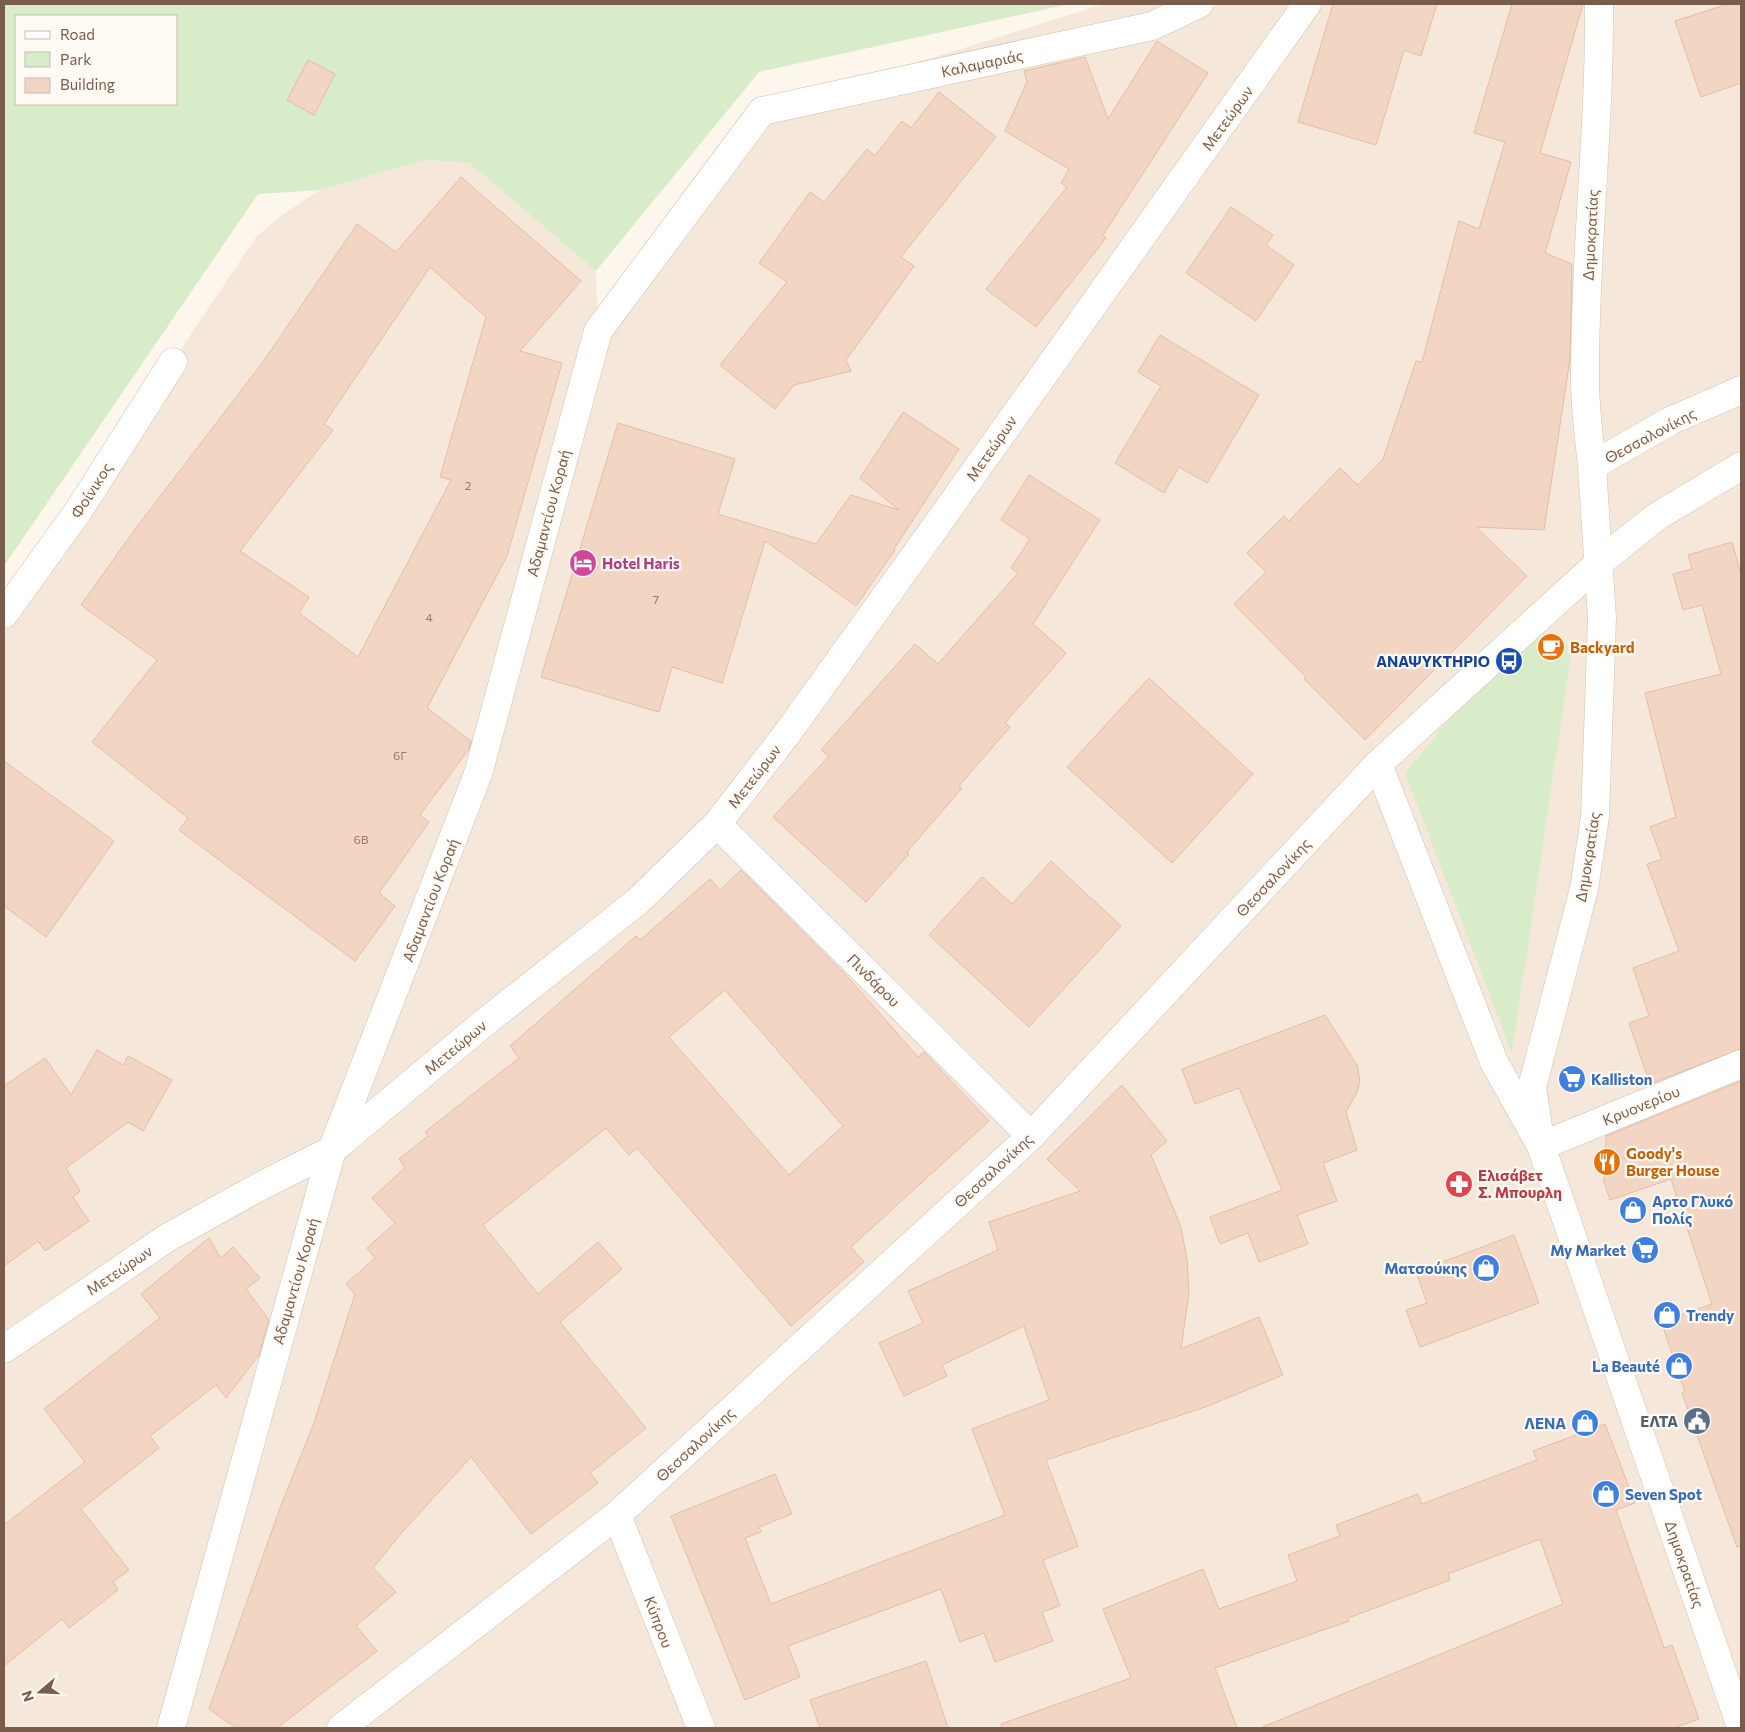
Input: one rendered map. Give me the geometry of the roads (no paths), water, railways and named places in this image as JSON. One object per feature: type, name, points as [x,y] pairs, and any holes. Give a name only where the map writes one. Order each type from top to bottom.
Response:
[{"type":"street","name":"Καλαμαριάς","points":[[762,110],[1152,26],[1199,4]]},
{"type":"street","name":"Μετεώρων","points":[[4,1349],[167,1238],[257,1188],[332,1150],[479,1027],[638,901],[717,824],[786,735],[923,545],[1307,4]]},
{"type":"street","name":"Δημοκρατίας","points":[[1592,466],[1584,373],[1589,235],[1597,104],[1599,4]]},
{"type":"street","name":"Αδαμαντίου Κοραή","points":[[171,1728],[332,1150],[478,774],[598,331],[762,110]]},
{"type":"street","name":"Φοίνικος","points":[[4,614],[79,510],[173,362]]},
{"type":"street","name":"Θεσσαλονίκης","points":[[1600,562],[1592,466],[1670,421],[1741,390]]},
{"type":"street","name":"Θεσσαλονίκης","points":[[341,1728],[618,1515],[1031,1136],[1378,764],[1600,562],[1656,517],[1741,466]]},
{"type":"street","name":"Δημοκρατίας","points":[[1541,1146],[1532,1087],[1584,889],[1595,817],[1602,657],[1600,562]]},
{"type":"street","name":"Δημοκρατίας","points":[[1378,764],[1494,1062],[1541,1146],[1741,1727]]},
{"type":"street","name":"Πινδάρου","points":[[717,824],[1031,1136]]},
{"type":"street","name":"Κρυονερίου","points":[[1541,1146],[1741,1064]]},
{"type":"street","name":"Κύπρου","points":[[618,1515],[701,1728]]},
{"type":"place","name":"Hotel Haris","points":[[583,563]]},
{"type":"place","name":"Backyard","points":[[1551,647]]},
{"type":"place","name":"ΑΝΑΨΥΚΤΗΡΙΟ","points":[[1509,661]]},
{"type":"place","name":"Kalliston","points":[[1572,1079]]},
{"type":"place","name":"Goody's Burger House","points":[[1607,1162]]},
{"type":"place","name":"Ελισάβετ Σ. Μπουρλη","points":[[1459,1184]]},
{"type":"place","name":"Αρτο Γλυκό Πολίς","points":[[1633,1210]]},
{"type":"place","name":"My Market","points":[[1645,1250]]},
{"type":"place","name":"Ματσούκης","points":[[1486,1268]]},
{"type":"place","name":"Trendy","points":[[1667,1315]]},
{"type":"place","name":"La Beauté","points":[[1679,1366]]},
{"type":"place","name":"ΕΛΤΑ","points":[[1697,1421]]},
{"type":"place","name":"ΛΕΝΑ","points":[[1585,1423]]},
{"type":"place","name":"Seven Spot","points":[[1606,1494]]}]
